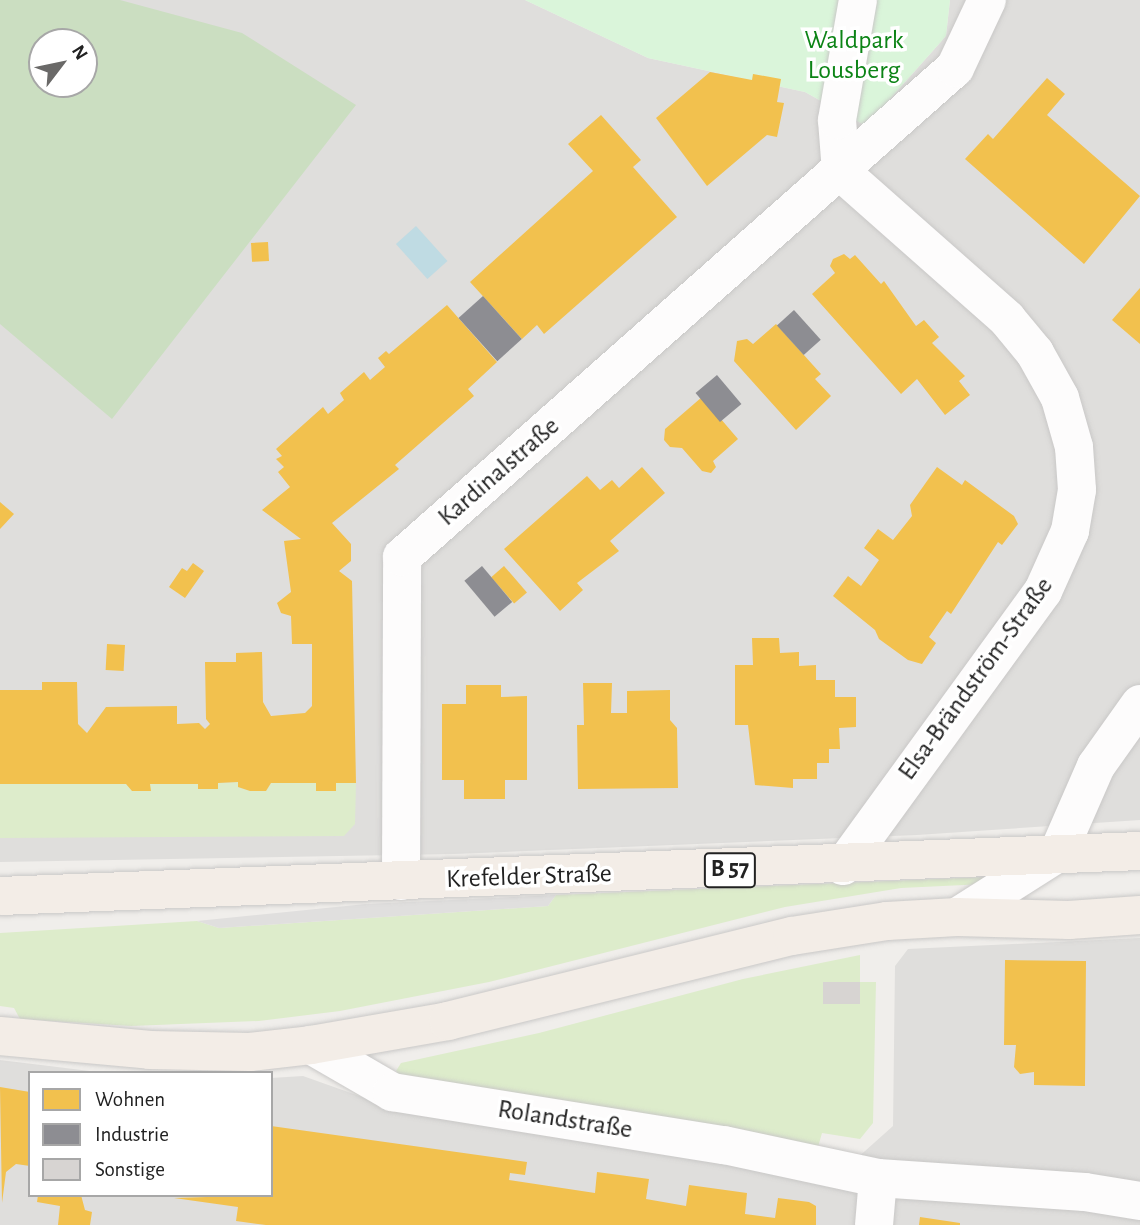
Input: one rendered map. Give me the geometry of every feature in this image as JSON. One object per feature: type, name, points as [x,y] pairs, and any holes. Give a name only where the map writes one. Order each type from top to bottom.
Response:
[{"type":"main road","name":"Krefelder Straße","points":[[0,896],[843,866],[1058,853],[1140,852]]},
{"type":"main road","points":[[0,1036],[150,1050],[250,1052],[311,1045],[448,1021],[792,936],[887,921],[957,916],[1069,920],[1140,915]]},
{"type":"street","points":[[841,172],[836,120],[858,0]]},
{"type":"street","points":[[841,172],[955,68],[987,0]]},
{"type":"street","name":"Elsa-Brändström-Straße","points":[[841,172],[1007,319],[1035,353],[1060,398],[1074,447],[1077,490],[1070,531],[1042,591],[843,866]]},
{"type":"street","name":"Kardinalstraße","points":[[401,881],[402,557],[841,172]]},
{"type":"street","points":[[957,916],[1058,853],[1096,766],[1140,704]]},
{"type":"street","name":"Rolandstraße","points":[[311,1045],[392,1092],[724,1145],[878,1178],[1085,1192],[1140,1201]]},
{"type":"street","points":[[874,1225],[878,1178]]},
{"type":"shaded area","points":[[0,0],[525,0],[648,58],[805,92],[866,126],[946,36],[950,0],[1140,0],[1140,820],[917,835],[454,854],[0,862]]},
{"type":"shaded area","points":[[556,895],[548,906],[219,928],[197,921],[366,904]]},
{"type":"shaded area","points":[[1140,938],[1140,1225],[0,1225],[0,1060],[90,1071],[28,1071],[28,1197],[273,1197],[273,1078],[303,1076],[379,1103],[753,1163],[827,1185],[893,1126],[895,966],[908,949]]},
{"type":"green space","points":[[0,0],[120,0],[242,33],[356,105],[112,419],[0,324]]},
{"type":"green space","name":"Waldpark Lousberg","points":[[525,0],[950,0],[946,36],[866,126],[805,92],[648,58]]},
{"type":"green space","points":[[238,782],[238,787],[250,791],[266,791],[271,783],[316,783],[316,791],[335,791],[336,783],[356,783],[355,824],[344,836],[0,838],[0,784],[126,784],[133,791],[150,791],[150,784],[198,784],[218,789],[218,783]]},
{"type":"green space","points":[[985,877],[985,884],[901,888],[785,907],[489,982],[340,1011],[259,1021],[131,1026],[20,1019],[14,1008],[0,1006],[0,933],[197,921],[219,928],[548,906],[556,895]]},
{"type":"green space","points":[[860,955],[860,982],[876,982],[873,1123],[860,1139],[822,1133],[818,1147],[400,1077],[396,1071],[401,1063],[539,1033],[743,979]]},
{"type":"water","points":[[416,226],[447,261],[427,279],[396,244]]},
{"type":"building: Wohnen","points":[[710,72],[752,80],[753,74],[781,79],[777,102],[784,103],[777,137],[767,135],[707,186],[656,118]]},
{"type":"building: Wohnen","points":[[1047,78],[1065,94],[1047,115],[1140,196],[1084,264],[965,159],[988,134],[993,139]]},
{"type":"building: Wohnen","points":[[601,115],[641,160],[633,167],[677,217],[544,334],[537,325],[522,339],[470,282],[593,171],[568,144]]},
{"type":"building: Wohnen","points":[[268,242],[269,261],[252,262],[251,243]]},
{"type":"building: Wohnen","points":[[844,254],[850,259],[855,255],[881,284],[884,281],[916,326],[924,320],[939,337],[932,343],[965,376],[959,381],[970,395],[945,415],[917,379],[901,394],[812,294],[835,273],[830,266],[833,259]]},
{"type":"building: Wohnen","points":[[1140,288],[1140,344],[1112,320]]},
{"type":"building: Wohnen","points":[[447,305],[497,362],[468,389],[474,396],[395,465],[399,469],[332,523],[351,544],[351,561],[339,571],[352,581],[356,783],[336,783],[336,791],[316,791],[316,783],[271,783],[266,791],[250,791],[238,787],[238,782],[218,783],[218,789],[198,789],[198,784],[150,784],[151,791],[132,791],[126,784],[0,784],[0,690],[42,690],[42,682],[77,682],[78,724],[87,733],[106,707],[177,706],[177,724],[199,723],[205,729],[210,724],[206,719],[205,662],[236,662],[236,653],[262,652],[263,702],[271,716],[305,713],[312,706],[312,644],[292,644],[291,616],[281,613],[277,603],[291,592],[284,541],[301,539],[262,510],[290,487],[278,472],[284,467],[276,459],[282,456],[276,449],[323,407],[328,414],[344,400],[340,393],[364,372],[370,380],[385,367],[378,358],[386,351],[389,354]]},
{"type":"building: Wohnen","points":[[776,324],[821,374],[815,379],[831,396],[796,430],[734,361],[737,341],[747,339],[753,344]]},
{"type":"building: Wohnen","points":[[702,397],[738,439],[713,461],[716,467],[711,473],[702,471],[682,448],[670,447],[664,440],[665,429]]},
{"type":"building: Wohnen","points":[[642,467],[665,493],[610,541],[619,551],[577,583],[583,590],[560,611],[504,549],[587,476],[600,490],[612,480],[619,488]]},
{"type":"building: Wohnen","points":[[937,467],[962,485],[965,480],[1014,516],[1018,524],[1002,545],[998,542],[951,614],[947,611],[929,637],[936,643],[922,664],[908,660],[879,639],[875,630],[833,596],[848,576],[861,586],[879,560],[864,548],[878,529],[893,540],[912,516],[910,505]]},
{"type":"building: Wohnen","points":[[0,502],[14,514],[0,529]]},
{"type":"building: Wohnen","points":[[193,563],[204,571],[185,598],[169,587],[182,568],[187,571]]},
{"type":"building: Wohnen","points":[[504,566],[527,592],[514,604],[491,577]]},
{"type":"building: Wohnen","points":[[752,638],[779,638],[780,653],[799,652],[799,666],[816,665],[816,680],[835,680],[835,697],[856,697],[856,727],[839,728],[840,749],[829,749],[829,763],[817,763],[817,779],[793,779],[793,788],[755,785],[748,725],[735,725],[735,665],[753,665]]},
{"type":"building: Wohnen","points":[[107,644],[125,645],[124,671],[106,670]]},
{"type":"building: Wohnen","points":[[583,683],[612,683],[611,713],[627,713],[627,691],[670,690],[670,720],[677,728],[678,788],[578,789],[577,725],[584,725]]},
{"type":"building: Wohnen","points":[[466,685],[501,685],[501,697],[527,696],[527,780],[505,780],[505,799],[464,799],[464,780],[442,780],[442,704],[466,704]]},
{"type":"building: Wohnen","points":[[1005,960],[1086,961],[1085,1086],[1034,1085],[1034,1072],[1020,1074],[1014,1067],[1016,1045],[1004,1045]]},
{"type":"building: Wohnen","points":[[0,1087],[28,1092],[28,1166],[16,1164],[6,1172],[2,1203]]},
{"type":"building: Wohnen","points":[[273,1126],[527,1162],[525,1175],[510,1173],[509,1180],[595,1193],[597,1172],[649,1179],[646,1199],[686,1206],[689,1185],[747,1193],[745,1214],[775,1218],[778,1198],[809,1202],[816,1206],[816,1225],[266,1225],[236,1221],[238,1207],[174,1198],[273,1197]]},
{"type":"building: Wohnen","points":[[38,1197],[82,1197],[85,1210],[92,1212],[90,1225],[58,1225],[60,1206],[37,1202]]},
{"type":"building: Wohnen","points":[[920,1217],[960,1223],[960,1225],[919,1225]]},
{"type":"building: Industrie","points":[[483,296],[522,339],[497,361],[458,318]]},
{"type":"building: Industrie","points":[[794,310],[821,340],[804,355],[777,325]]},
{"type":"building: Industrie","points":[[717,375],[741,404],[720,422],[696,393]]},
{"type":"building: Industrie","points":[[482,566],[512,602],[495,617],[464,581]]},
{"type":"building: Sonstige","points":[[823,982],[860,982],[860,1004],[823,1004]]}]
